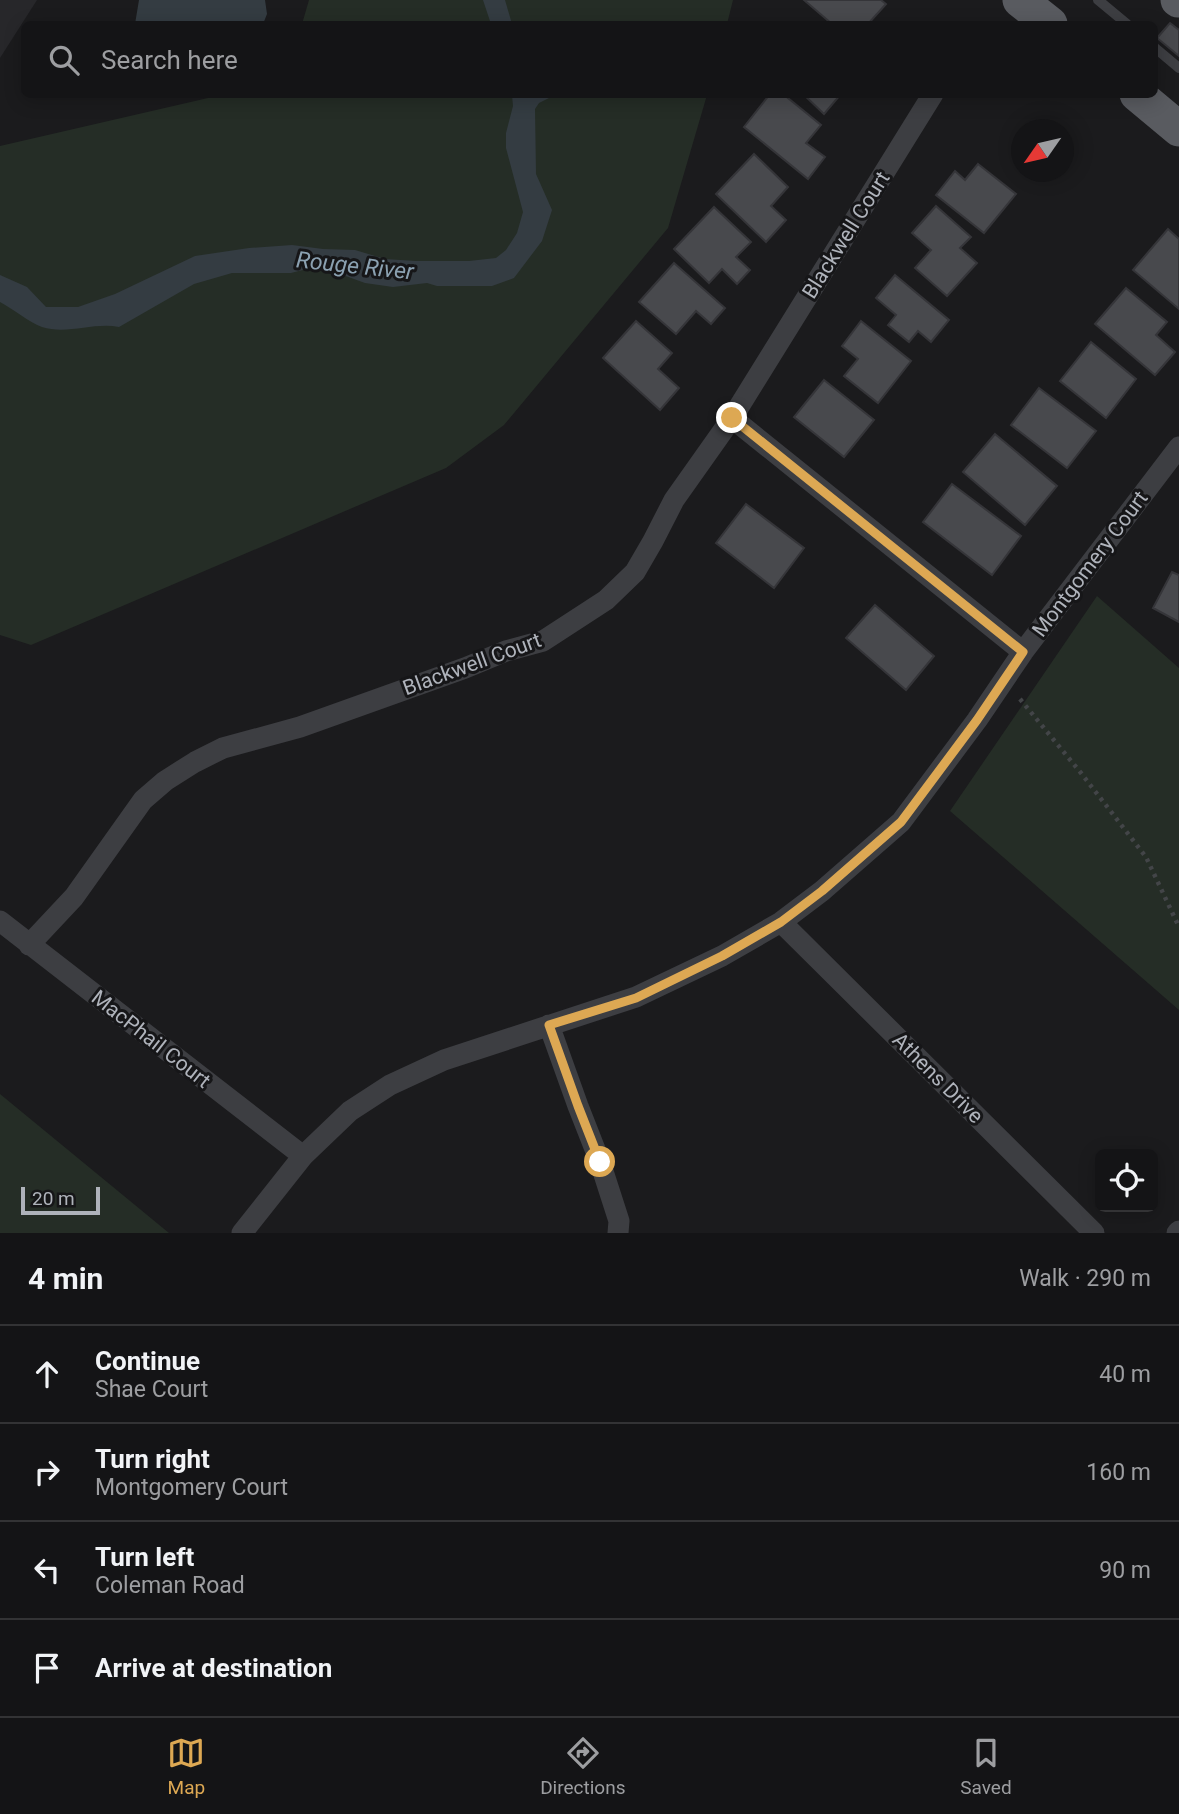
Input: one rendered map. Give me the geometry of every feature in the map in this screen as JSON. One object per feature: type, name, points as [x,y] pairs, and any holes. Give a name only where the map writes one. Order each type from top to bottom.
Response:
[{"type":"main road","points":[[1020,0],[1046,21]]},
{"type":"main road","points":[[1142,98],[1179,129]]},
{"type":"street","name":"Blackwell Court","points":[[29,944],[74,897],[143,800],[165,781],[195,762],[223,748],[300,727],[465,668],[506,650],[543,641],[606,600],[635,572],[674,500],[732,418],[931,98]]},
{"type":"street","points":[[732,418],[1023,652]]},
{"type":"street","name":"Montgomery Court","points":[[242,1233],[303,1156],[350,1111],[390,1085],[444,1060],[636,998],[722,956],[781,922],[822,891],[901,822],[977,720],[1023,652],[1179,447]]},
{"type":"street","name":"MacPhail Court","points":[[0,921],[303,1156]]},
{"type":"street","name":"Athens Drive","points":[[781,922],[1094,1233]]},
{"type":"street","points":[[549,1025],[600,1162],[619,1221],[618,1233]]},
{"type":"lane","points":[[1098,0],[1123,21]]},
{"type":"lane","points":[[1158,50],[1179,68]]},
{"type":"path","points":[[1004,680],[1146,857],[1179,926]]},
{"type":"shaded area","points":[[0,0],[37,0],[21,21],[0,58]]},
{"type":"shaded area","points":[[309,0],[733,0],[728,21],[303,21]]},
{"type":"shaded area","points":[[208,98],[706,98],[668,228],[504,425],[446,468],[31,645],[0,635],[0,146]]},
{"type":"shaded area","points":[[1097,596],[1179,668],[1179,1010],[950,811]]},
{"type":"shaded area","points":[[0,1094],[169,1233],[0,1233]]},
{"type":"water","points":[[139,0],[265,0],[267,14],[264,21],[136,21]]},
{"type":"water","points":[[483,0],[505,0],[511,21],[490,21]]},
{"type":"water","name":"Rouge River","points":[[512,98],[549,98],[539,103],[535,109],[536,174],[552,210],[542,241],[514,278],[492,286],[437,286],[427,283],[393,287],[365,283],[318,266],[291,273],[232,273],[194,284],[119,327],[61,330],[37,325],[0,302],[0,275],[27,287],[46,307],[78,307],[115,294],[195,256],[249,248],[292,245],[355,250],[385,259],[416,261],[496,258],[506,250],[517,233],[523,212],[506,148],[506,133],[513,106]]},
{"type":"building","points":[[804,0],[881,0],[886,4],[871,21],[828,21]]},
{"type":"building","points":[[1170,23],[1179,30],[1179,56],[1158,39]]},
{"type":"building","points":[[767,98],[788,98],[821,125],[806,143],[825,157],[808,179],[744,127]]},
{"type":"building","points":[[807,98],[838,98],[824,114]]},
{"type":"building","points":[[754,154],[788,187],[771,206],[786,220],[766,242],[716,194]]},
{"type":"building","points":[[978,164],[1016,194],[984,233],[936,195],[955,171],[965,180]]},
{"type":"building","points":[[936,206],[971,237],[960,248],[977,263],[947,296],[915,268],[931,250],[912,233]]},
{"type":"building","points":[[714,207],[751,242],[736,257],[750,270],[737,284],[722,269],[709,283],[674,249]]},
{"type":"building","points":[[1168,229],[1179,239],[1179,309],[1133,270]]},
{"type":"building","points":[[674,263],[725,308],[711,324],[696,311],[676,334],[639,302]]},
{"type":"building","points":[[895,275],[949,320],[931,342],[918,331],[909,342],[888,325],[896,315],[876,298]]},
{"type":"building","points":[[1126,288],[1167,322],[1156,335],[1175,352],[1155,375],[1095,324]]},
{"type":"building","points":[[636,321],[672,353],[658,369],[679,388],[660,410],[603,358]]},
{"type":"building","points":[[861,321],[911,361],[878,403],[844,376],[858,359],[842,346]]},
{"type":"building","points":[[1091,342],[1136,379],[1106,418],[1060,381]]},
{"type":"building","points":[[824,380],[874,420],[844,457],[794,417]]},
{"type":"building","points":[[1039,388],[1096,431],[1067,468],[1011,425]]},
{"type":"building","points":[[995,434],[1057,486],[1025,525],[963,472]]},
{"type":"building","points":[[952,484],[1021,536],[992,575],[923,522]]},
{"type":"building","points":[[746,504],[804,548],[774,588],[716,543]]},
{"type":"building","points":[[1172,572],[1179,575],[1179,622],[1153,608]]},
{"type":"building","points":[[875,605],[934,656],[906,690],[846,638]]},
{"type":"route","points":[[600,1162],[549,1025],[636,998],[722,956],[781,922],[822,891],[901,822],[977,720],[1023,652],[732,418]]}]
